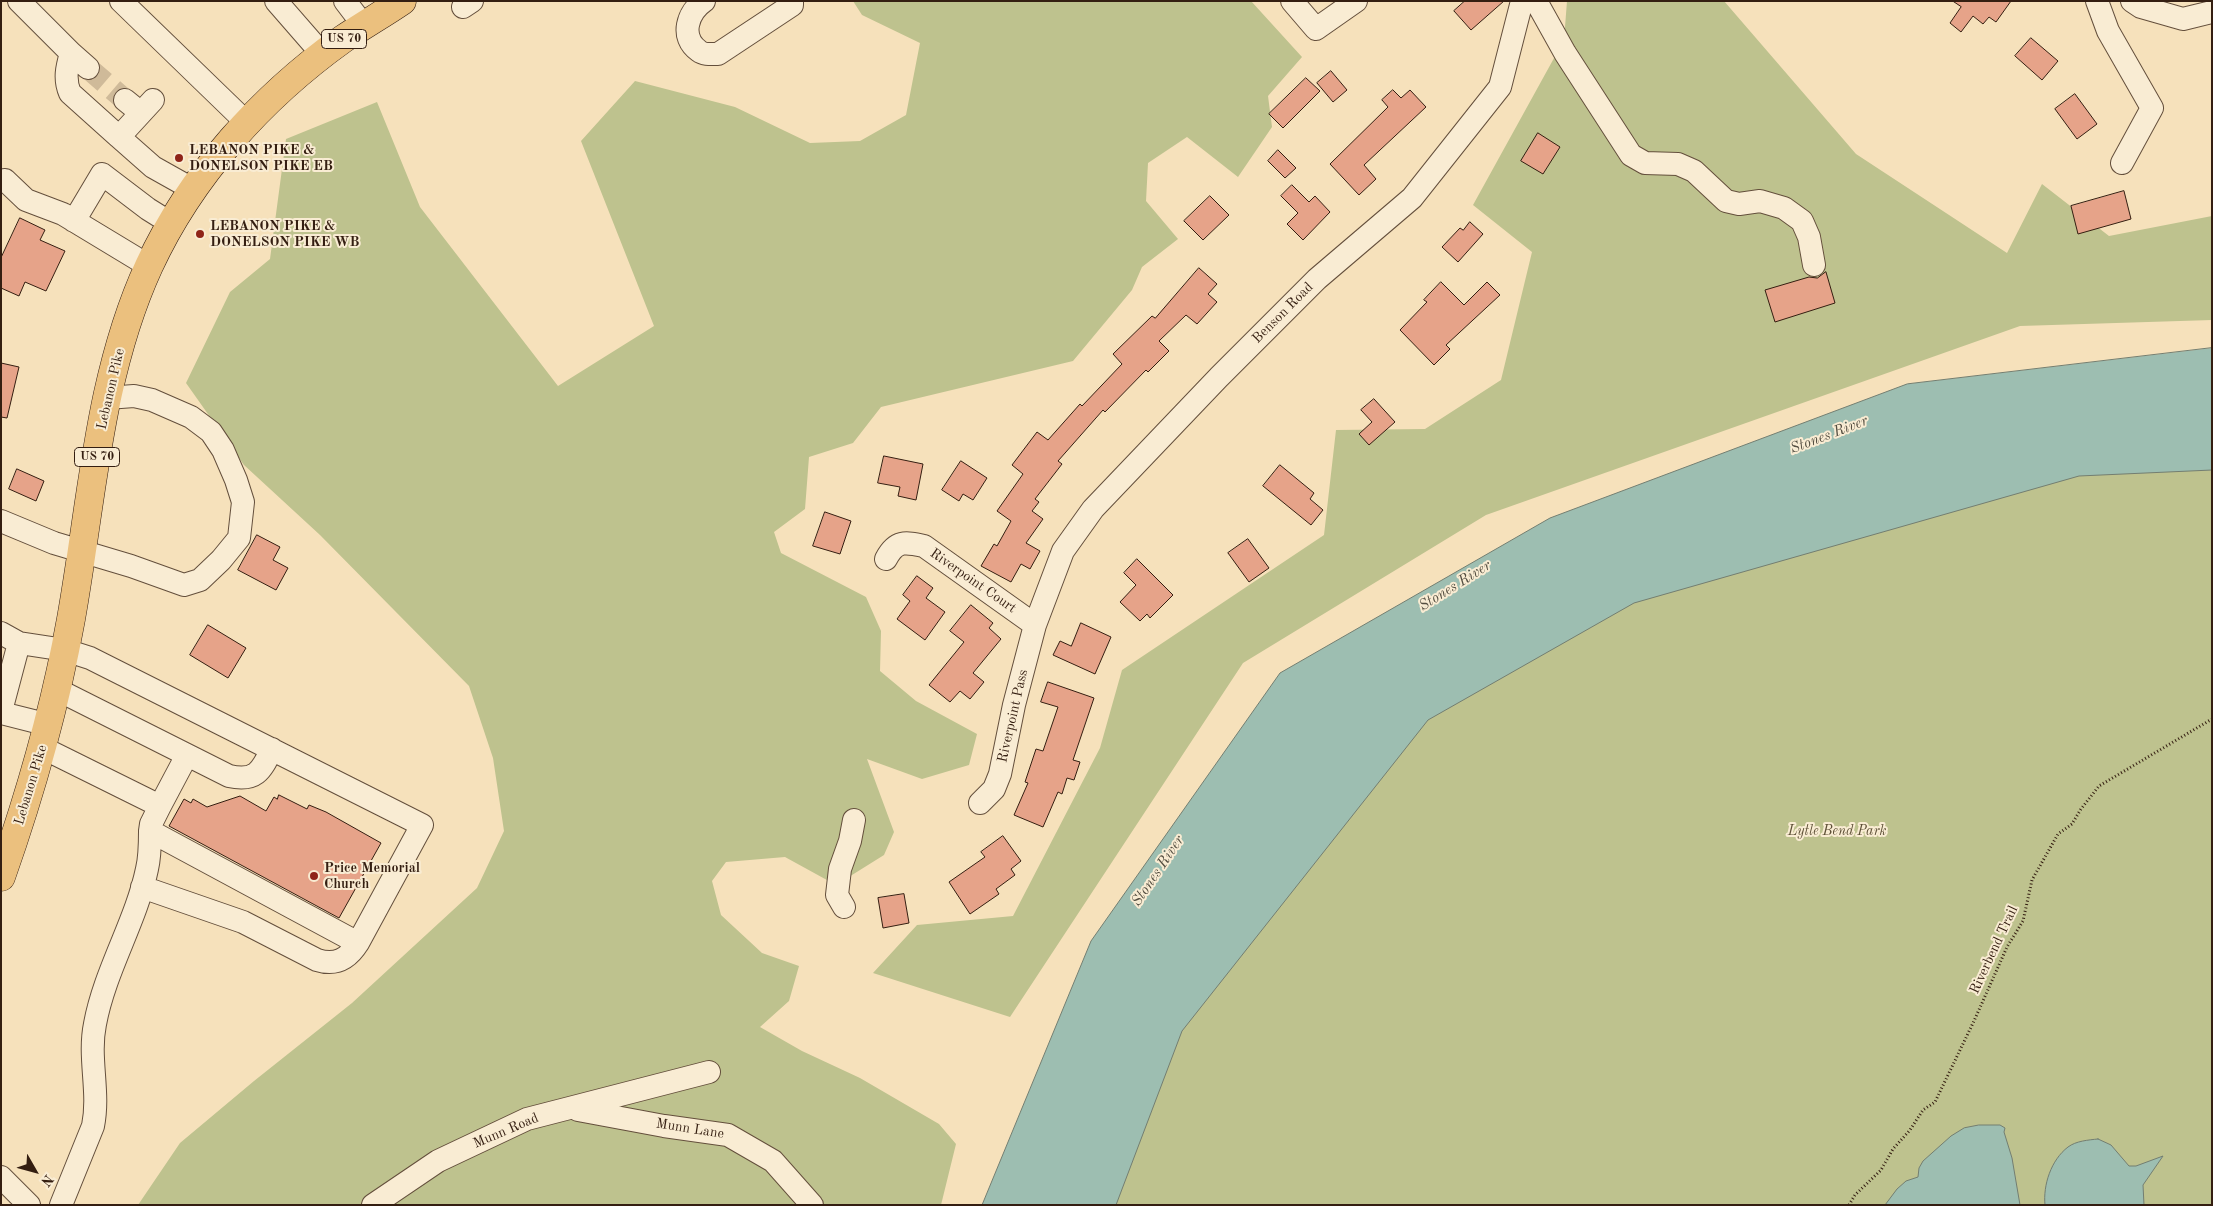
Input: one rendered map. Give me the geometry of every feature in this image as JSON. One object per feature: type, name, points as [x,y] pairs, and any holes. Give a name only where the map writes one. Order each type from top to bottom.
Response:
[{"type":"main road","name":"Lebanon Pike","points":[[4,860],[46,737],[58,690],[107,398],[129,319],[149,266],[172,224],[194,190],[214,161],[247,123],[289,82],[323,55],[402,1]]},
{"type":"street","points":[[19,1],[88,68]]},
{"type":"street","points":[[276,1],[323,55]]},
{"type":"street","points":[[345,1],[364,26]]},
{"type":"street","points":[[704,1],[695,7],[688,19],[687,33],[699,51],[718,54],[792,5],[792,1]]},
{"type":"street","points":[[1292,1],[1316,30],[1356,1]]},
{"type":"street","name":"Benson Road","points":[[1036,625],[1063,551],[1093,509],[1218,377],[1316,279],[1412,198],[1500,87],[1522,1]]},
{"type":"street","points":[[1536,1],[1565,53],[1631,155],[1645,163],[1678,164],[1694,171],[1726,201],[1740,204],[1760,201],[1784,208],[1802,220],[1809,237],[1814,265]]},
{"type":"street","points":[[2097,1],[2108,31],[2152,108],[2122,163]]},
{"type":"street","points":[[2132,1],[2141,7],[2183,19],[2212,12]]},
{"type":"street","points":[[124,2],[247,123]]},
{"type":"street","points":[[71,53],[66,84],[70,92],[153,167],[194,190]]},
{"type":"street","points":[[119,137],[140,105]]},
{"type":"street","points":[[74,221],[102,174],[148,209],[172,224]]},
{"type":"street","points":[[5,180],[26,200],[62,214],[149,266]]},
{"type":"street","points":[[1,520],[54,544],[131,566],[184,585],[200,580],[221,560],[238,538],[242,522],[243,502],[223,450],[211,432],[191,417],[152,400],[134,396],[107,398]]},
{"type":"street","name":"Riverpoint Court","points":[[886,559],[892,548],[898,545],[913,544],[924,546],[1036,625]]},
{"type":"street","name":"Riverpoint Pass","points":[[980,803],[994,789],[1000,774],[1014,705],[1036,625]]},
{"type":"street","points":[[142,888],[242,922],[317,960],[326,963],[342,960],[358,943],[422,824],[90,658],[65,650],[10,638],[1,712],[160,806]]},
{"type":"street","points":[[58,690],[229,776],[241,779],[249,778],[262,768],[272,749]]},
{"type":"street","points":[[62,1205],[88,1143],[96,1114],[92,1046],[99,1007],[142,888],[149,858],[151,824],[187,755]]},
{"type":"street","points":[[844,907],[837,895],[838,886],[840,869],[850,841],[854,820]]},
{"type":"street","points":[[150,831],[358,943]]},
{"type":"street","name":"Munn Road","points":[[373,1205],[438,1160],[527,1119],[572,1109],[709,1072]]},
{"type":"street","name":"Munn Lane","points":[[572,1109],[728,1135],[773,1161],[812,1205]]},
{"type":"street","points":[[1,1177],[29,1205]]},
{"type":"path","name":"Riverbend Trail","points":[[1849,1205],[1855,1195],[1881,1170],[1893,1149],[1924,1110],[1935,1102],[2007,947],[2023,921],[2032,880],[2058,834],[2072,824],[2099,786],[2212,720]]},
{"type":"green space","points":[[853,1],[1251,1],[1302,57],[1268,96],[1272,127],[1238,177],[1187,137],[1148,163],[1146,201],[1178,239],[1142,267],[1132,290],[1073,361],[881,407],[853,443],[809,457],[805,509],[774,532],[781,553],[866,597],[881,631],[880,671],[916,701],[977,734],[969,765],[922,779],[867,759],[894,832],[884,855],[836,885],[785,857],[726,862],[712,881],[721,915],[762,953],[799,966],[789,1001],[760,1027],[802,1051],[860,1078],[939,1124],[956,1144],[941,1205],[138,1205],[180,1143],[352,1003],[477,888],[504,831],[493,758],[469,686],[320,535],[244,465],[186,383],[230,292],[270,259],[286,139],[377,102],[420,207],[558,386],[654,326],[581,141],[635,81],[735,107],[810,143],[860,141],[906,115],[920,43],[862,15]]},
{"type":"green space","points":[[1567,1],[1724,1],[1856,154],[2007,253],[2042,184],[2109,236],[2212,216],[2212,320],[2020,326],[1486,515],[1243,663],[1010,1017],[873,973],[917,925],[1013,916],[1100,748],[1122,670],[1324,535],[1336,430],[1425,429],[1501,380],[1532,252],[1473,205],[1564,40]]},
{"type":"green space","name":"Lytle Bend Park","points":[[2212,390],[2212,1205],[998,1205],[1279,694]]},
{"type":"water","name":"Stones River","points":[[2212,348],[2212,470],[2079,476],[1634,603],[1428,720],[1182,1031],[1116,1205],[982,1205],[1091,941],[1280,673],[1550,518],[1907,384]]},
{"type":"water","points":[[1979,1125],[2000,1125],[2005,1128],[2004,1132],[2012,1158],[2020,1205],[1885,1205],[1897,1189],[1906,1181],[1918,1177],[1919,1168],[1923,1161],[1951,1136],[1964,1128]]},
{"type":"water","points":[[2098,1139],[2111,1145],[2129,1166],[2136,1166],[2163,1156],[2143,1185],[2144,1205],[2045,1205],[2045,1189],[2049,1173],[2062,1152],[2075,1143]]},
{"type":"building","points":[[1465,1],[1504,1],[1471,30],[1454,11]]},
{"type":"building","points":[[1953,1],[2011,1],[1996,22],[1989,17],[1983,24],[1973,16],[1961,32],[1950,23],[1961,7]]},
{"type":"building","points":[[2031,38],[2058,61],[2042,80],[2015,56]]},
{"type":"building","points":[[1331,71],[1347,90],[1333,102],[1317,83]]},
{"type":"building","points":[[1306,78],[1320,91],[1283,128],[1269,114]]},
{"type":"building","points":[[1393,90],[1401,98],[1410,90],[1426,107],[1364,165],[1376,179],[1359,195],[1330,164],[1388,107],[1382,100]]},
{"type":"building","points":[[2075,94],[2097,124],[2077,139],[2055,109]]},
{"type":"building","points":[[1538,133],[1560,147],[1543,174],[1521,161]]},
{"type":"building","points":[[1278,150],[1296,168],[1285,178],[1268,161]]},
{"type":"building","points":[[1292,185],[1309,202],[1315,196],[1330,212],[1303,240],[1287,224],[1298,213],[1281,196]]},
{"type":"building","points":[[2124,191],[2131,219],[2078,234],[2071,206]]},
{"type":"building","points":[[1210,196],[1229,215],[1203,240],[1184,221]]},
{"type":"building","points":[[20,218],[45,230],[40,240],[65,251],[46,291],[25,282],[19,296],[1,288],[1,258]]},
{"type":"building","points":[[1470,222],[1483,234],[1458,262],[1442,247],[1460,228],[1463,230]]},
{"type":"building","points":[[1199,268],[1217,284],[1208,294],[1217,302],[1197,324],[1186,315],[1159,341],[1169,351],[1148,372],[1146,370],[1105,412],[1103,410],[1058,461],[1062,464],[1035,499],[1039,502],[1032,511],[1043,519],[1026,543],[1040,551],[1030,569],[1021,564],[1011,582],[981,566],[994,544],[997,546],[1011,521],[997,511],[1023,474],[1012,465],[1037,432],[1048,440],[1080,404],[1082,406],[1122,364],[1113,354],[1152,316],[1155,318]]},
{"type":"building","points":[[1826,272],[1835,303],[1775,322],[1765,290],[1809,277],[1817,278]]},
{"type":"building","points":[[1441,282],[1464,305],[1487,282],[1500,295],[1446,345],[1450,349],[1434,365],[1400,330],[1427,302],[1424,300]]},
{"type":"building","points":[[1,363],[19,367],[7,418],[1,417]]},
{"type":"building","points":[[1374,399],[1395,422],[1369,445],[1359,434],[1372,422],[1361,410]]},
{"type":"building","points":[[884,456],[923,464],[916,500],[898,496],[900,487],[878,483]]},
{"type":"building","points":[[961,461],[987,478],[973,500],[963,494],[959,501],[942,490]]},
{"type":"building","points":[[1280,465],[1314,493],[1310,499],[1323,510],[1311,525],[1263,486]]},
{"type":"building","points":[[17,469],[44,481],[36,501],[9,489]]},
{"type":"building","points":[[825,512],[851,521],[840,554],[813,546]]},
{"type":"building","points":[[257,535],[280,547],[273,560],[288,568],[276,590],[238,570]]},
{"type":"building","points":[[1248,539],[1269,568],[1249,582],[1228,553]]},
{"type":"building","points":[[1137,559],[1173,595],[1150,618],[1147,614],[1140,621],[1120,602],[1136,585],[1124,573]]},
{"type":"building","points":[[917,576],[933,588],[926,598],[945,612],[925,640],[897,619],[910,601],[903,595]]},
{"type":"building","points":[[971,605],[993,623],[989,628],[1001,639],[973,673],[984,682],[970,699],[960,691],[950,702],[929,685],[964,642],[950,631]]},
{"type":"building","points":[[1081,623],[1111,637],[1095,674],[1053,655],[1060,641],[1071,646]]},
{"type":"building","points":[[208,625],[246,648],[228,678],[190,655]]},
{"type":"building","points":[[1048,682],[1094,698],[1073,760],[1080,762],[1074,780],[1067,778],[1062,794],[1058,792],[1043,827],[1014,815],[1028,783],[1025,782],[1036,749],[1043,751],[1058,707],[1041,702]]},
{"type":"building","points":[[279,795],[307,809],[309,805],[326,812],[381,843],[339,918],[169,826],[184,799],[191,803],[193,799],[207,807],[240,796],[266,811],[274,797],[277,799]]},
{"type":"building","points":[[1003,836],[1021,861],[1011,869],[1015,875],[996,889],[999,894],[970,914],[949,882],[985,857],[981,852]]},
{"type":"building","points":[[904,894],[909,923],[883,928],[878,898]]},
{"type":"tunnel","points":[[88,68],[125,100]]},
{"type":"place","name":"LEBANON PIKE & DONELSON PIKE EB","points":[[179,158]]},
{"type":"place","name":"LEBANON PIKE & DONELSON PIKE WB","points":[[200,234]]},
{"type":"place","name":"Price Memorial Church","points":[[314,876]]}]
